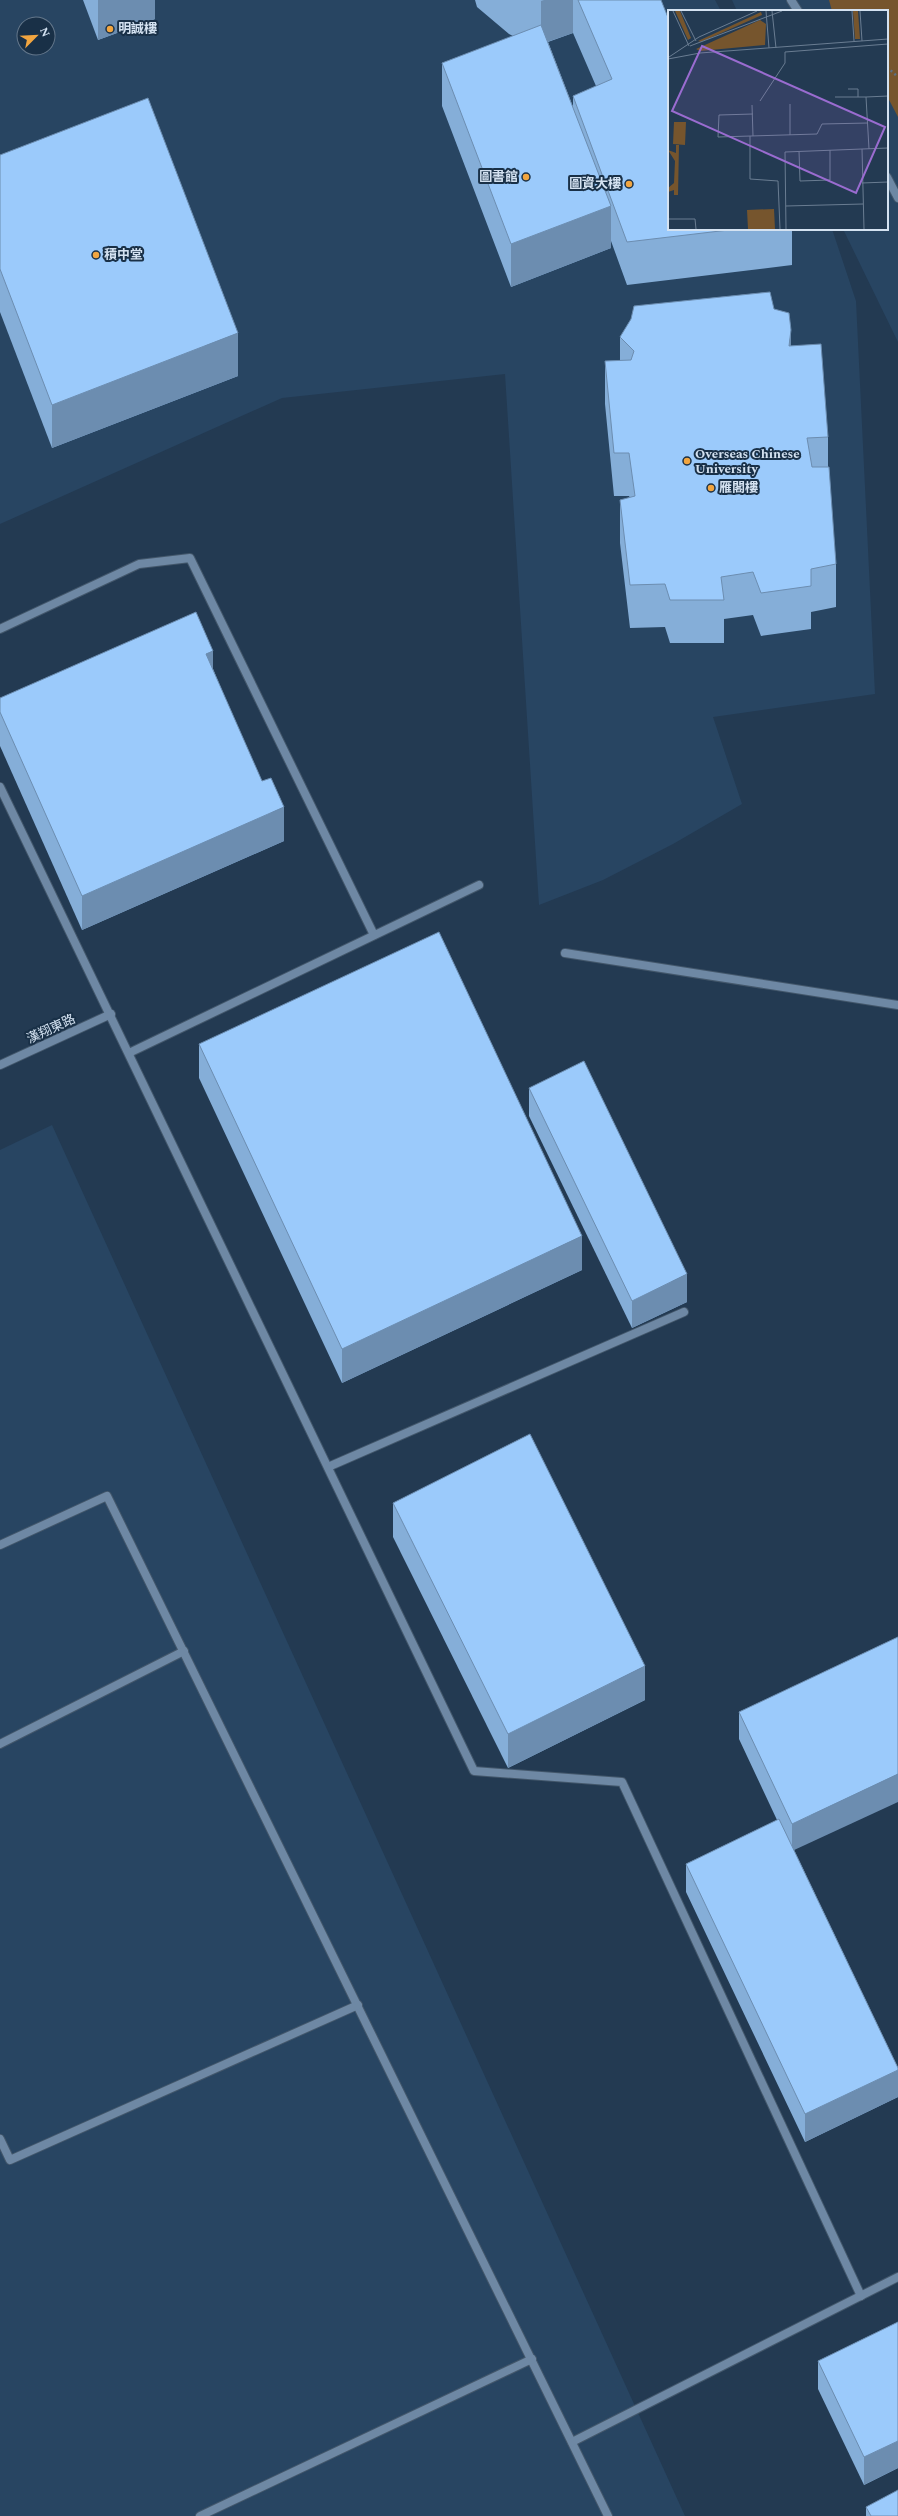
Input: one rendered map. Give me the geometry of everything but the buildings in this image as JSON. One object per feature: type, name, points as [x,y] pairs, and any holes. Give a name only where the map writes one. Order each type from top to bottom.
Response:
[{"type":"street","points":[[791,0],[798,10]]},
{"type":"street","points":[[796,0],[799,10]]},
{"type":"street","points":[[888,179],[898,198]]},
{"type":"street","points":[[0,629],[138,564],[190,558],[374,935]]},
{"type":"street","points":[[0,787],[111,1014],[474,1771],[622,1782],[861,2296]]},
{"type":"street","points":[[129,1053],[479,885]]},
{"type":"street","points":[[565,953],[898,1005]]},
{"type":"street","name":"漢翔東路","points":[[0,1065],[111,1014]]},
{"type":"street","points":[[328,1466],[684,1312]]},
{"type":"street","points":[[0,1545],[107,1496],[608,2516]]},
{"type":"street","points":[[0,1744],[184,1652]]},
{"type":"street","points":[[0,2139],[10,2160],[358,2005]]},
{"type":"street","points":[[572,2442],[898,2277]]},
{"type":"street","points":[[200,2516],[532,2359]]},
{"type":"path","points":[[888,68],[898,77]]},
{"type":"shaded area","name":"Overseas Chinese University","points":[[0,0],[715,0],[720,10],[668,10],[668,230],[832,230],[856,301],[875,694],[713,717],[742,804],[673,844],[603,880],[539,905],[505,374],[282,398],[0,524]]},
{"type":"shaded area","points":[[732,0],[898,0],[898,342],[843,230],[888,230],[888,10],[737,10]]},
{"type":"shaded area","points":[[829,0],[898,0],[898,117],[888,98],[888,10],[832,10]]},
{"type":"shaded area","points":[[52,1125],[685,2516],[0,2516],[0,1150]]},
{"type":"place","name":"明誠樓","points":[[110,29]]},
{"type":"place","name":"圖書館","points":[[526,177]]},
{"type":"place","name":"圖資大樓","points":[[629,184]]},
{"type":"place","name":"積中堂","points":[[96,255]]},
{"type":"place","name":"Overseas Chinese University","points":[[687,461]]},
{"type":"place","name":"雁閣樓","points":[[711,488]]}]
